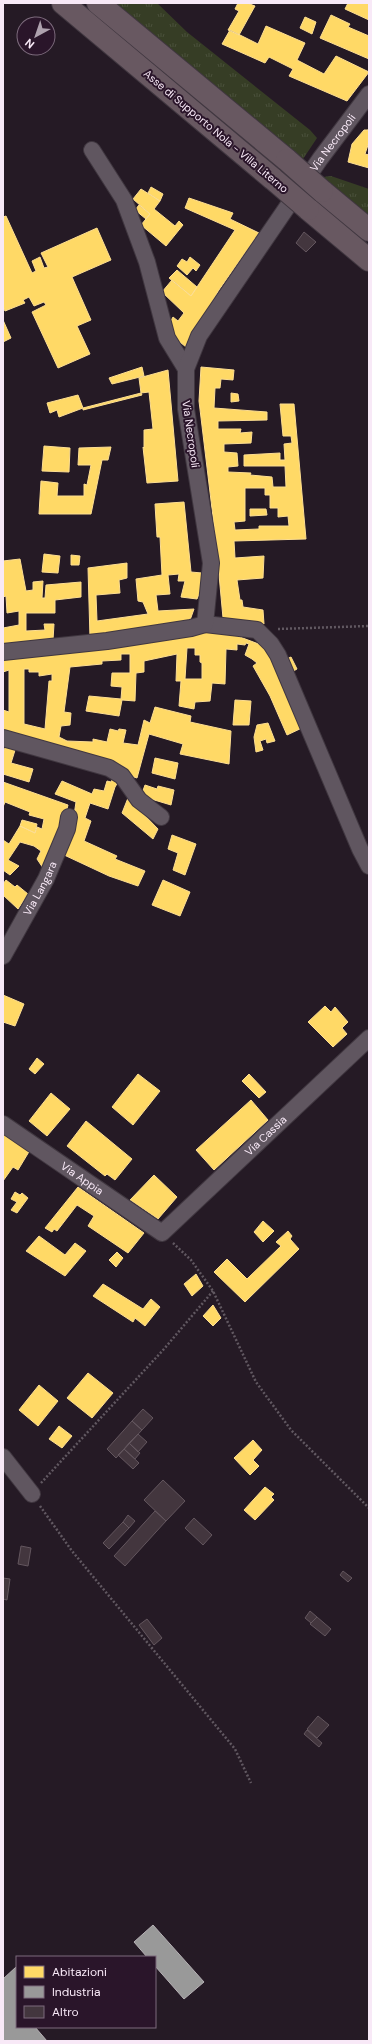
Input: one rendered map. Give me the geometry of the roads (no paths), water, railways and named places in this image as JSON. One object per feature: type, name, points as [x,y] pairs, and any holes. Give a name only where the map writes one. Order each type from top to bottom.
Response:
[{"type":"highway","name":"Asse di Supporto Nola - Villa Literno","points":[[62,3],[369,260]]},
{"type":"highway","name":"Asse di Supporto Nola - Villa Literno","points":[[98,3],[369,230]]},
{"type":"street","name":"Via Necropoli","points":[[205,624],[211,563],[186,409],[186,369],[199,336],[320,159],[369,94]]},
{"type":"street","points":[[92,150],[124,200],[147,262],[167,338],[186,369]]},
{"type":"street","points":[[3,652],[107,641],[191,628],[205,624],[257,630],[271,644],[278,655],[360,849],[369,866]]},
{"type":"street","points":[[3,738],[109,768],[122,776],[139,800],[161,817]]},
{"type":"street","name":"Via Langara","points":[[3,956],[46,879],[68,829],[69,817]]},
{"type":"street","name":"Via Cassia","points":[[162,1233],[369,1038]]},
{"type":"street","name":"Via Appia","points":[[3,1124],[162,1233]]},
{"type":"street","points":[[3,1457],[32,1494]]}]
